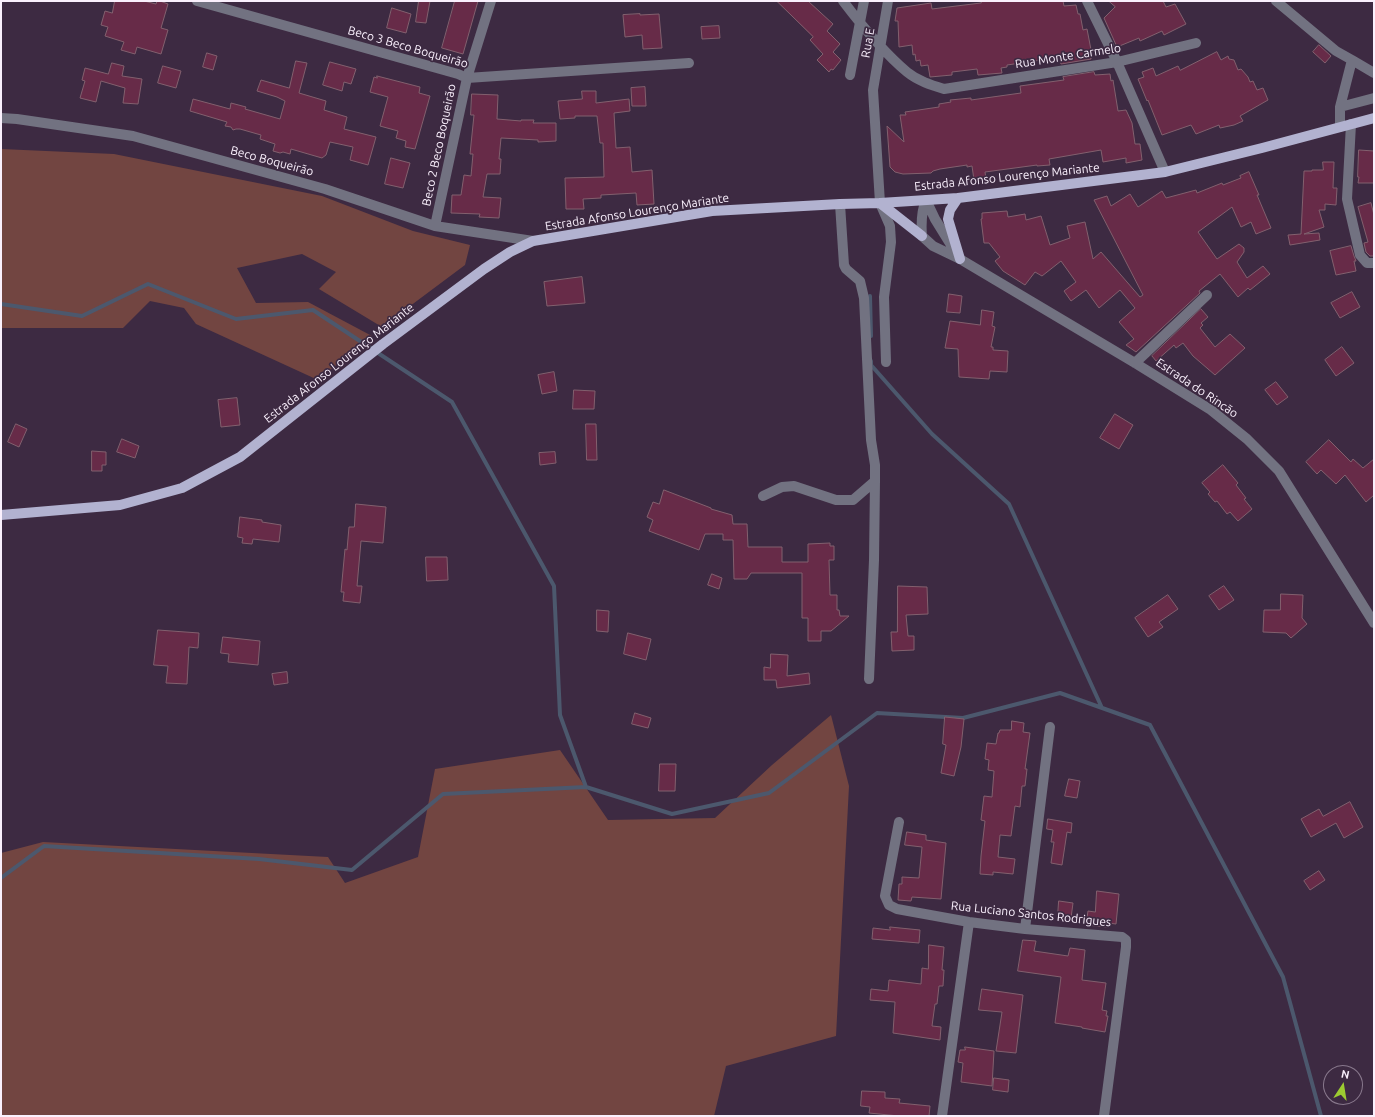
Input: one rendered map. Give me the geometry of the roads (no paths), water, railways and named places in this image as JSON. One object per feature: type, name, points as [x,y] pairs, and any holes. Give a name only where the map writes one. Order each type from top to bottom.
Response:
[{"type":"main road","name":"Estrada Afonso Lourenço Mariante","points":[[1,515],[120,505],[182,488],[240,457],[383,344],[484,269],[510,252],[532,241],[712,211],[958,198],[1165,172],[1374,118]]},
{"type":"main road","points":[[958,198],[950,210],[948,219],[960,258]]},
{"type":"main road","points":[[880,203],[922,236]]},
{"type":"street","name":"Beco 3 Beco Boqueirão","points":[[197,1],[458,74],[467,78],[689,63]]},
{"type":"street","name":"Beco 2 Beco Boqueirão","points":[[435,226],[467,78],[491,1]]},
{"type":"street","points":[[843,1],[859,23],[880,46]]},
{"type":"street","points":[[850,75],[864,1]]},
{"type":"street","name":"Rua E","points":[[886,362],[884,297],[891,242],[890,226],[880,203],[873,90],[888,1]]},
{"type":"street","points":[[1087,1],[1117,62],[1165,172]]},
{"type":"street","points":[[1276,1],[1336,50],[1374,73]]},
{"type":"street","name":"Rua Monte Carmelo","points":[[880,46],[908,73],[928,84],[944,89],[1117,62],[1196,43]]},
{"type":"street","points":[[1340,127],[1340,106],[1352,60]]},
{"type":"street","points":[[1340,106],[1374,98]]},
{"type":"street","name":"Beco Boqueirão","points":[[1,118],[133,136],[325,189],[435,226],[532,241]]},
{"type":"street","points":[[1351,124],[1347,199],[1360,254],[1367,263],[1374,263]]},
{"type":"street","points":[[922,236],[920,221],[926,200]]},
{"type":"street","name":"Estrada do Rincão","points":[[926,200],[935,219],[960,258]]},
{"type":"street","points":[[840,204],[844,266],[860,281],[864,298],[871,440],[875,465],[874,560],[869,679]]},
{"type":"street","name":"Estrada do Rincão","points":[[922,236],[933,246],[960,258],[1211,410],[1247,439],[1279,471],[1374,622]]},
{"type":"street","points":[[1135,363],[1207,295]]},
{"type":"street","points":[[764,496],[782,487],[794,486],[836,500],[853,500],[875,481]]},
{"type":"street","points":[[1025,929],[1050,727]]},
{"type":"street","name":"Rua Luciano Santos Rodrigues","points":[[899,822],[885,896],[889,905],[897,909],[969,922],[1025,929],[1122,937],[1126,940],[1104,1116]]},
{"type":"street","points":[[942,1116],[969,922]]},
{"type":"waterway","points":[[1,304],[82,316],[148,284],[236,319],[313,310],[452,402],[554,586],[560,715],[586,787]]},
{"type":"waterway","points":[[870,296],[871,336]]},
{"type":"waterway","points":[[871,361],[871,365],[932,434],[1009,504],[1102,708]]},
{"type":"waterway","points":[[1,878],[44,846],[259,859],[352,870],[443,794],[586,787],[672,814],[769,793],[877,713],[963,718],[1060,693],[1150,725],[1283,977],[1321,1116]]}]
